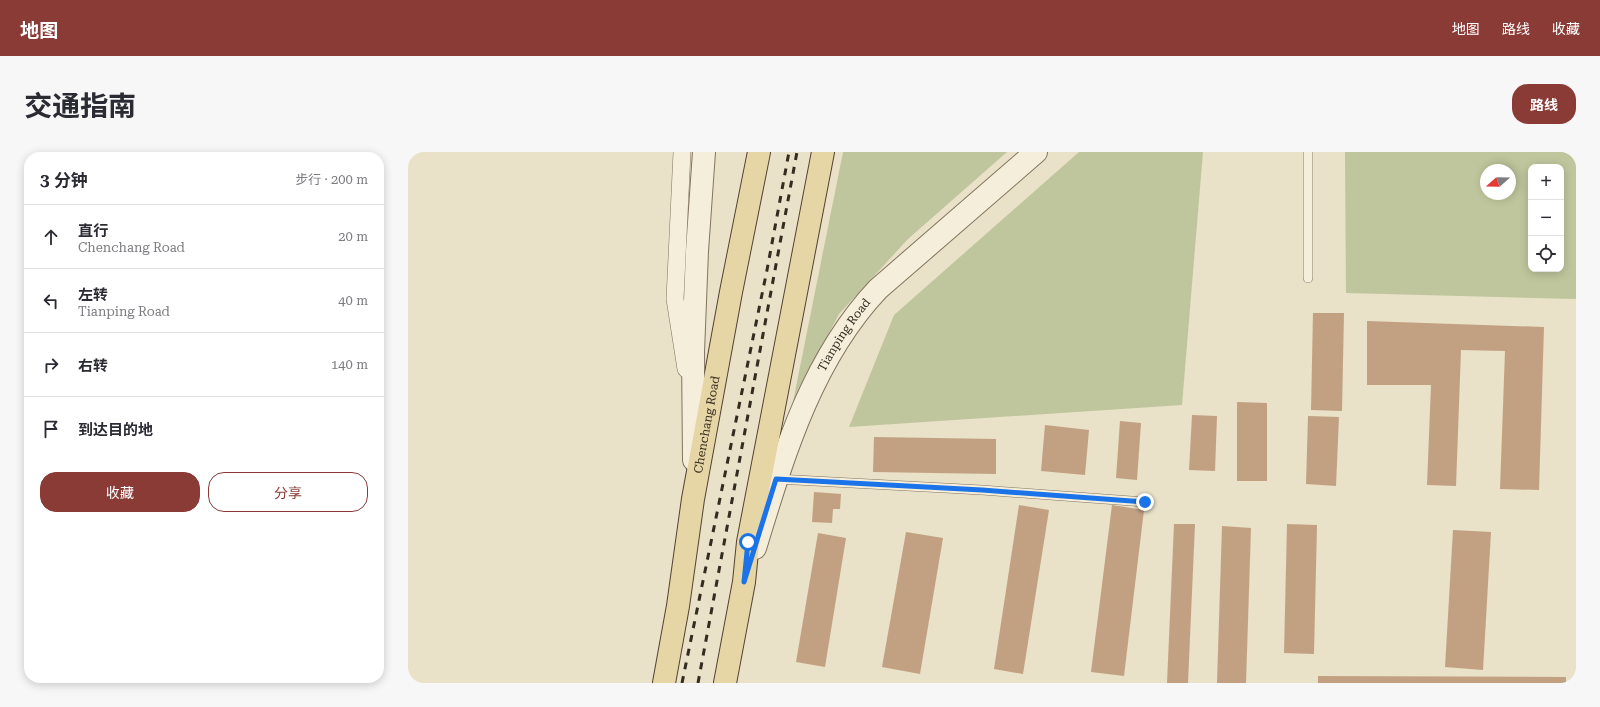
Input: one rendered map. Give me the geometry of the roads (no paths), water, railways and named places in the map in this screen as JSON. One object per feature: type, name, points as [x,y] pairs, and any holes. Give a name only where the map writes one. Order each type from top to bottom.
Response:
[{"type":"main road","points":[[725,683],[744,582],[749,535],[823,152]]},
{"type":"main road","name":"Chenchang Road","points":[[664,683],[678,606],[693,498],[731,292],[758,157]]},
{"type":"street","points":[[682,152],[675,299],[694,422]]},
{"type":"street","points":[[693,498],[693,352],[697,251],[704,152]]},
{"type":"street","name":"Tianping Road","points":[[744,582],[776,479],[802,411],[817,377],[844,331],[860,308],[878,289],[1036,152]]},
{"type":"lane","points":[[1308,152],[1308,278]]},
{"type":"lane","points":[[776,479],[982,490],[1145,502]]},
{"type":"railway","points":[[682,683],[767,270],[789,152]]},
{"type":"railway","points":[[698,683],[797,152]]}]
